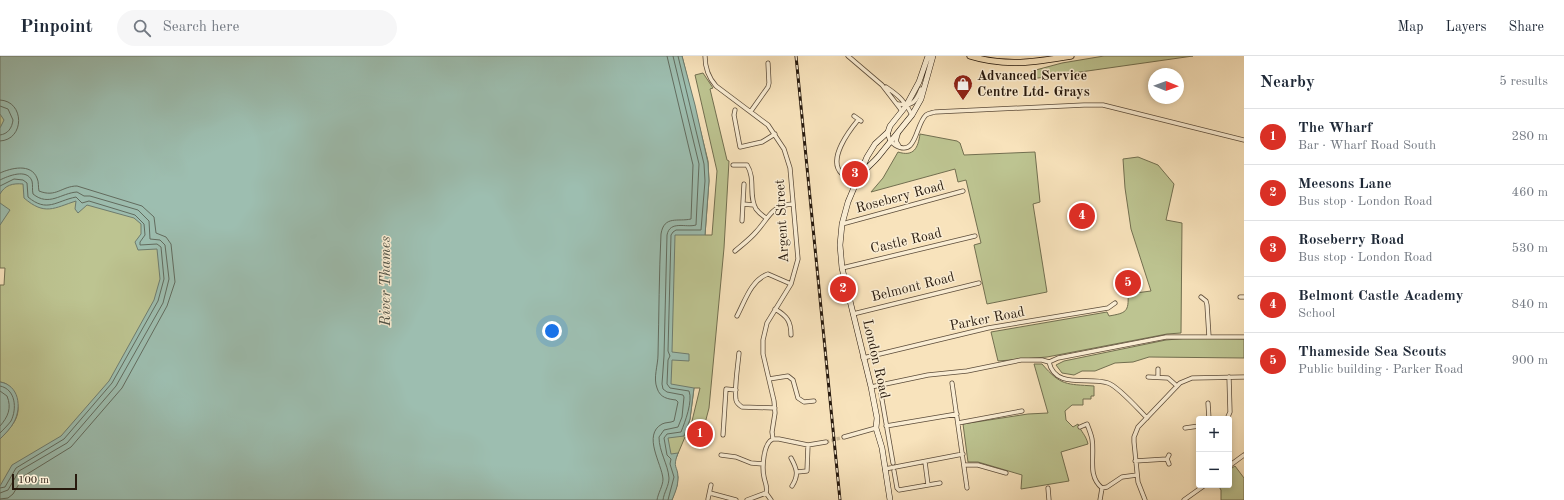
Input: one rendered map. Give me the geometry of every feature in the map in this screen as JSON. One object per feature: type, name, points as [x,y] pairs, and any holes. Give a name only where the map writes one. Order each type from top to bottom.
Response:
[{"type":"main road","points":[[970,56],[993,62],[1019,64],[1071,56]]},
{"type":"street","name":"Argent Street","points":[[705,56],[707,72],[716,86],[763,120],[775,134],[784,149],[790,168],[798,256],[796,270],[791,284],[767,323],[763,340],[763,354],[775,408],[772,432],[773,439],[768,442],[763,464],[767,488],[766,493]]},
{"type":"street","points":[[848,56],[882,85],[899,96],[904,98],[912,96]]},
{"type":"street","name":"London Road","points":[[890,500],[882,448],[876,428],[877,418],[871,387],[842,268],[840,245],[842,224],[848,202],[867,157],[875,144],[888,132],[890,126],[906,106],[924,70],[928,56]]},
{"type":"street","name":"London Road","points":[[858,180],[868,166],[873,164],[878,158],[912,115],[921,99],[933,56]]},
{"type":"street","points":[[751,111],[768,87],[768,63]]},
{"type":"street","points":[[898,104],[906,106],[916,100],[929,74]]},
{"type":"street","points":[[882,85],[902,111]]},
{"type":"street","points":[[899,96],[912,115]]},
{"type":"street","points":[[888,132],[888,138],[891,142],[900,147],[906,148],[911,145],[923,120],[928,114],[935,112],[1084,104],[1103,105],[1244,140]]},
{"type":"street","points":[[735,110],[734,115],[740,148],[762,142],[775,134]]},
{"type":"street","points":[[854,116],[859,120],[843,141],[839,152],[838,162],[839,169],[842,174],[858,180]]},
{"type":"street","points":[[898,133],[896,141],[900,147]]},
{"type":"street","points":[[733,165],[746,165],[749,168],[752,176],[754,204],[758,212],[766,218]]},
{"type":"street","points":[[742,221],[744,184]]},
{"type":"street","name":"Rosebery Road","points":[[842,224],[963,191]]},
{"type":"street","points":[[743,204],[754,204]]},
{"type":"street","points":[[735,251],[755,233],[773,210],[782,205],[793,204]]},
{"type":"street","name":"Castle Road","points":[[842,268],[975,236]]},
{"type":"street","points":[[737,316],[753,285],[763,275],[768,274],[791,284]]},
{"type":"street","name":"Belmont Road","points":[[853,314],[979,283]]},
{"type":"street","points":[[1202,296],[1207,305],[1209,337]]},
{"type":"street","name":"Parker Road","points":[[863,358],[988,328],[1108,308],[1115,302]]},
{"type":"street","points":[[775,309],[784,314],[789,320],[792,335]]},
{"type":"street","points":[[871,387],[928,375],[967,371],[1021,360],[1042,360],[1049,362],[1058,358],[1166,337],[1244,337]]},
{"type":"street","points":[[740,353],[736,390],[736,400],[738,404],[742,407],[775,408]]},
{"type":"street","points":[[1049,362],[1050,368],[1066,380],[1109,383],[1147,418]]},
{"type":"street","points":[[1158,369],[1158,377]]},
{"type":"street","points":[[769,379],[785,376],[790,377],[795,383],[798,398],[804,402],[814,401]]},
{"type":"street","points":[[1228,416],[1230,412],[1229,377]]},
{"type":"street","points":[[1145,500],[1140,488],[1135,461],[1134,437],[1138,427],[1177,386],[1190,378],[1244,377]]},
{"type":"street","points":[[1148,378],[1168,378],[1177,386]]},
{"type":"street","points":[[952,383],[967,488]]},
{"type":"street","points":[[723,435],[726,389],[736,390]]},
{"type":"street","points":[[881,394],[893,463]]},
{"type":"street","points":[[1208,403],[1209,416]]},
{"type":"street","points":[[958,423],[1022,411]]},
{"type":"street","points":[[886,426],[957,414]]},
{"type":"street","points":[[1080,427],[1087,424],[1091,435],[1093,475],[1096,482],[1102,488]]},
{"type":"street","points":[[1185,428],[1196,426]]},
{"type":"street","points":[[1193,427],[1194,433]]},
{"type":"street","points":[[844,437],[876,428]]},
{"type":"street","points":[[773,439],[808,445],[826,442]]},
{"type":"street","points":[[797,472],[807,471],[808,445]]},
{"type":"street","points":[[885,469],[963,454]]},
{"type":"street","points":[[721,455],[736,457],[751,463],[763,464]]},
{"type":"street","points":[[1169,455],[1167,459],[1169,464]]},
{"type":"street","points":[[1232,464],[1244,455]]},
{"type":"street","points":[[791,458],[797,472],[797,478],[792,486]]},
{"type":"street","points":[[1135,461],[1167,459]]},
{"type":"street","points":[[924,462],[928,485]]},
{"type":"street","points":[[965,466],[978,465],[1006,473]]},
{"type":"street","points":[[894,471],[897,488],[900,490],[940,483]]},
{"type":"street","points":[[1102,488],[1107,487],[1122,477],[1137,475]]},
{"type":"street","points":[[708,499],[711,484]]},
{"type":"street","points":[[1048,488],[1049,500]]},
{"type":"street","points":[[1100,500],[1102,488]]},
{"type":"street","points":[[1184,500],[1201,488]]},
{"type":"street","points":[[710,493],[736,500]]},
{"type":"street","points":[[748,500],[766,493],[771,500]]},
{"type":"green space","points":[[682,56],[708,161],[709,181],[705,235],[712,235],[717,171],[695,75],[703,73],[713,88],[710,89],[727,160],[729,161],[724,248],[709,408],[703,431],[694,429],[690,438],[685,437],[674,463],[678,477],[677,486],[672,500],[597,500]],"holes":[[[694,388],[700,388],[692,421],[685,436],[690,419]]]},
{"type":"green space","points":[[1104,56],[1193,56],[1031,79],[1032,71],[1062,63]]},
{"type":"green space","points":[[0,64],[124,126],[179,322],[0,500],[0,439],[10,428],[16,418],[18,407],[17,401],[10,387],[5,383],[0,382],[0,285],[4,285],[5,268],[0,268]]},
{"type":"green space","points":[[920,134],[957,141],[960,143],[964,155],[1035,152],[1040,202],[1033,204],[1047,292],[987,304],[974,245],[981,243],[966,180],[958,182],[955,169],[871,192],[883,178],[898,152],[908,153],[914,150],[918,143]]},
{"type":"green space","points":[[1138,157],[1158,165],[1174,184],[1166,220],[1182,223],[1181,333],[1167,334],[1047,357],[998,361],[991,332],[1107,312],[1109,316],[1119,314],[1127,308],[1128,294],[1151,291],[1131,229],[1125,188],[1123,159]]},
{"type":"green space","points":[[1189,338],[1244,339],[1244,358],[1149,357],[1133,362],[1115,363],[1095,371],[1082,371],[1074,375],[1062,373],[1056,365],[1064,361],[1166,340]]},
{"type":"green space","points":[[1034,364],[1042,364],[1059,380],[1070,384],[1094,386],[1094,396],[1091,396],[1091,399],[1083,399],[1083,405],[1072,405],[1065,411],[1066,420],[1073,427],[1078,424],[1088,444],[1061,452],[1069,481],[1021,489],[1022,475],[978,462],[968,462],[963,424],[1028,414],[1048,413]]},
{"type":"green space","points":[[1235,466],[1244,478],[1244,500],[1221,500],[1220,488],[1232,488],[1232,468]]},
{"type":"water","name":"River Thames","points":[[0,56],[682,56],[708,163],[709,181],[705,235],[675,235],[672,352],[689,354],[689,361],[672,360],[671,384],[694,388],[690,419],[684,436],[668,438],[671,454],[678,453],[675,465],[678,474],[678,481],[672,500],[0,500],[0,486],[12,465],[61,436],[109,381],[154,300],[160,279],[157,249],[138,250],[135,242],[141,234],[141,224],[134,218],[87,205],[78,213],[75,209],[76,201],[55,208],[44,209],[31,204],[24,198],[23,184],[10,185],[4,188],[0,194],[0,128],[4,120],[0,114]]},
{"type":"water","points":[[0,203],[10,210],[0,225]]},
{"type":"water","points":[[0,382],[11,387],[15,392],[18,410],[10,429],[0,439]]},
{"type":"tunnel","points":[[826,442],[844,437]]},
{"type":"railway","points":[[796,56],[840,500]]},
{"type":"place","name":"Advanced Service Centre Ltd- Grays","points":[[963,101]]},
{"type":"place","name":"Roseberry Road","points":[[855,174]]},
{"type":"place","name":"Belmont Castle Academy","points":[[1082,216]]},
{"type":"place","name":"Thameside Sea Scouts","points":[[1128,283]]},
{"type":"place","name":"Meesons Lane","points":[[843,289]]},
{"type":"place","name":"The Wharf","points":[[700,434]]}]
